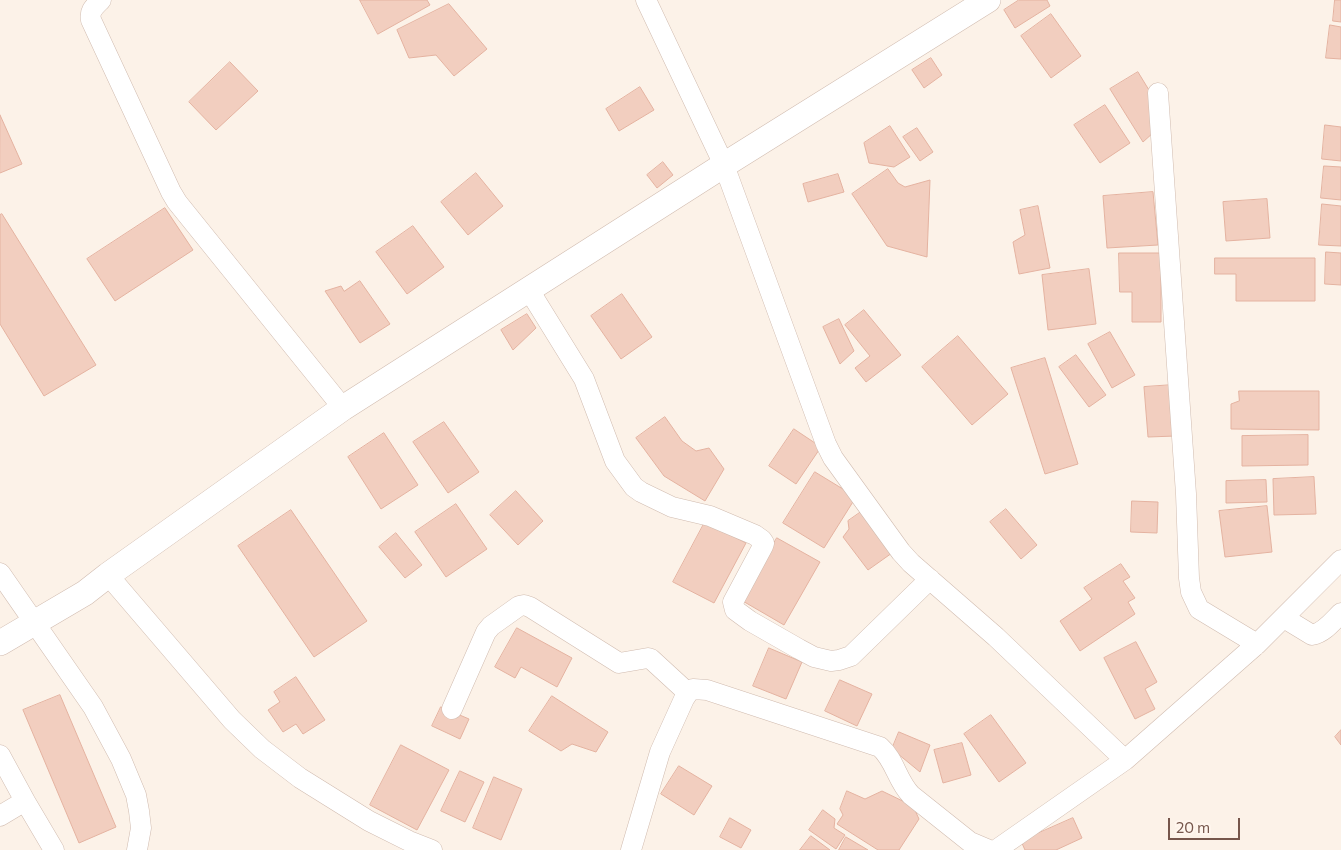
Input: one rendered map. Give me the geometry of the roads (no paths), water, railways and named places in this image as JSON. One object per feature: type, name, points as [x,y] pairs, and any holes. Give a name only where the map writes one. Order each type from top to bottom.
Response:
[{"type":"street","points":[[100,0],[90,14],[91,20],[171,192],[177,202],[343,408]]},
{"type":"street","points":[[646,0],[724,165],[826,444],[833,458],[901,552],[996,637],[1125,760]]},
{"type":"street","points":[[0,643],[85,593],[343,408],[724,165],[988,0]]},
{"type":"street","points":[[1158,93],[1191,592],[1199,609],[1257,644]]},
{"type":"street","points":[[529,290],[584,379],[615,461],[634,487],[672,507],[710,516],[755,535],[762,540],[763,546],[733,602],[735,610],[750,621],[814,657],[840,660],[852,656],[930,579]]},
{"type":"street","points":[[996,850],[1125,760],[1257,644],[1341,560]]},
{"type":"street","points":[[0,573],[93,707],[121,758],[136,796],[139,811],[141,828],[137,850]]},
{"type":"street","points":[[108,575],[232,720],[262,749],[300,778],[369,821],[432,850]]},
{"type":"street","points":[[452,709],[486,632],[491,626],[519,606],[524,605],[619,663],[648,658],[688,693]]},
{"type":"street","points":[[1284,618],[1312,635],[1322,632],[1341,613]]},
{"type":"street","points":[[631,850],[660,752],[684,699],[693,689],[707,690],[880,747],[892,762],[905,789],[911,795],[970,842],[989,850]]},
{"type":"street","points":[[0,755],[54,850]]},
{"type":"street","points":[[0,816],[25,801]]}]
